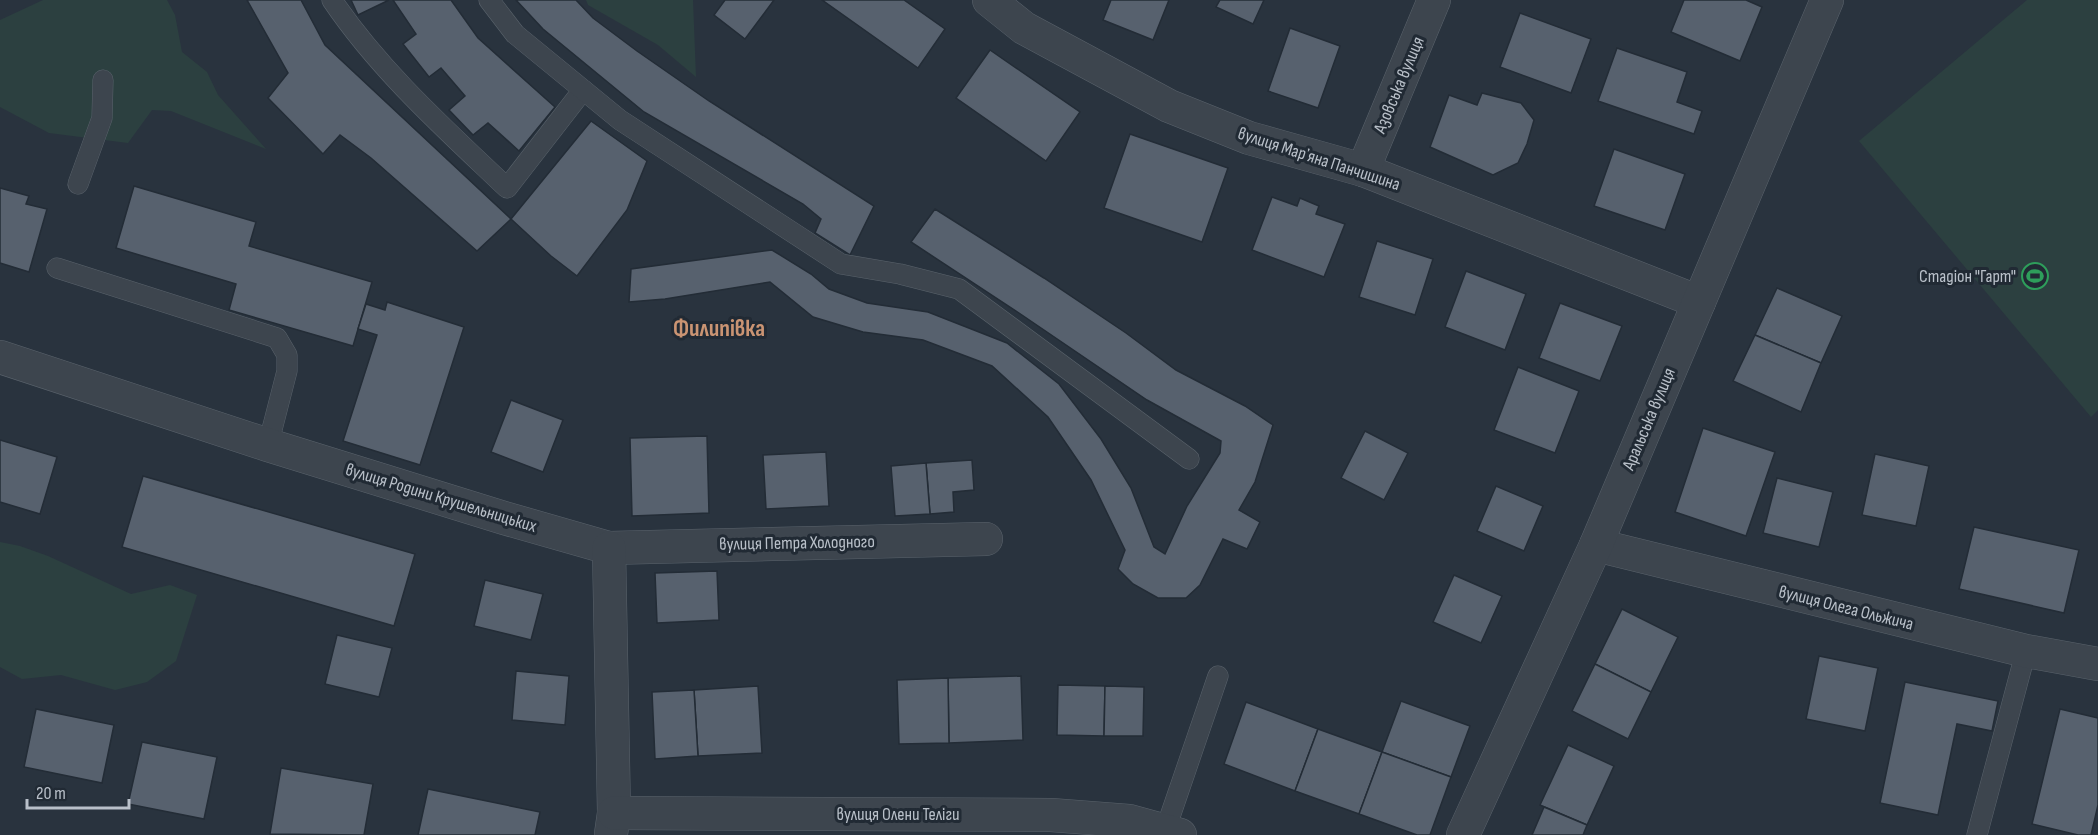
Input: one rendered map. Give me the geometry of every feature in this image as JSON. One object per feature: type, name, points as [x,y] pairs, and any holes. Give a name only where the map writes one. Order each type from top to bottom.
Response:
[{"type":"street","name":"вулиця Марʼяна Панчишина","points":[[989,0],[1024,28],[1169,106],[1249,138],[1363,170],[1699,302]]},
{"type":"street","name":"Азовська вулиця","points":[[1363,170],[1434,0]]},
{"type":"street","name":"Аральська вулиця","points":[[1463,835],[1596,545],[1827,0]]},
{"type":"street","name":"вулиця Родини Крушельницьких","points":[[0,357],[268,445],[609,548]]},
{"type":"street","name":"вулиця Петра Холодного","points":[[609,548],[986,539]]},
{"type":"street","name":"вулиця Олега Ольжича","points":[[1596,545],[2026,651],[2098,664]]},
{"type":"street","points":[[609,548],[612,824]]},
{"type":"street","name":"вулиця Олени Теліги","points":[[612,824],[1051,815],[1129,821],[1172,833]]},
{"type":"lane","points":[[332,0],[356,35],[440,124],[507,188],[583,90]]},
{"type":"lane","points":[[489,0],[515,34],[620,120],[841,264],[900,274],[959,289],[1188,459]]},
{"type":"lane","points":[[78,184],[102,118],[104,80]]},
{"type":"lane","points":[[57,268],[277,338],[287,355],[287,371],[268,445]]},
{"type":"lane","points":[[1977,835],[2026,651]]},
{"type":"lane","points":[[1172,833],[1218,676]]},
{"type":"green space","points":[[43,0],[167,0],[175,15],[182,52],[207,72],[218,95],[266,149],[171,111],[152,110],[128,143],[49,133],[0,107],[0,20]]},
{"type":"green space","points":[[586,0],[693,0],[696,77],[658,45],[588,5]]},
{"type":"green space","name":"Стадіон \"Гарт\"","points":[[2027,0],[2098,0],[2098,410],[2091,417],[1859,141]]},
{"type":"green space","points":[[0,542],[48,556],[131,594],[170,585],[197,595],[176,661],[147,682],[115,690],[61,675],[22,679],[0,667]]},
{"type":"building","points":[[247,0],[301,0],[325,45],[511,219],[477,251],[371,158],[340,135],[323,154],[268,98],[288,73]]},
{"type":"building","points":[[351,0],[389,0],[358,15]]},
{"type":"building","points":[[393,0],[451,0],[478,38],[555,107],[519,151],[488,123],[473,135],[449,110],[465,96],[441,68],[429,77],[403,44],[416,34]]},
{"type":"building","points":[[516,0],[576,0],[593,18],[709,101],[874,206],[850,255],[815,233],[821,219],[803,204],[644,112],[543,29]]},
{"type":"building","points":[[725,0],[774,0],[745,39],[714,15]]},
{"type":"building","points":[[822,0],[904,0],[945,29],[918,68]]},
{"type":"building","points":[[1111,0],[1169,0],[1153,40],[1103,20]]},
{"type":"building","points":[[1220,0],[1264,0],[1253,24],[1216,7]]},
{"type":"building","points":[[1684,0],[1746,0],[1762,7],[1740,61],[1671,32]]},
{"type":"building","points":[[1520,13],[1591,39],[1571,93],[1500,67]]},
{"type":"building","points":[[1290,28],[1340,46],[1318,108],[1268,91]]},
{"type":"building","points":[[1617,48],[1687,72],[1677,102],[1702,111],[1694,134],[1598,101]]},
{"type":"building","points":[[990,50],[1080,112],[1046,161],[956,98]]},
{"type":"building","points":[[1482,93],[1521,103],[1534,120],[1527,144],[1518,163],[1493,175],[1430,147],[1449,95],[1477,105]]},
{"type":"building","points":[[591,121],[647,161],[627,210],[577,276],[551,256],[511,219]]},
{"type":"building","points":[[1130,134],[1228,168],[1202,242],[1104,208]]},
{"type":"building","points":[[1614,149],[1685,174],[1665,230],[1594,206]]},
{"type":"building","points":[[134,186],[256,222],[249,246],[372,282],[353,346],[229,310],[236,284],[116,248]]},
{"type":"building","points":[[0,188],[29,196],[26,204],[47,209],[29,272],[0,263]]},
{"type":"building","points":[[1272,197],[1297,206],[1300,198],[1319,206],[1316,214],[1345,224],[1324,277],[1252,250]]},
{"type":"building","points":[[935,209],[1044,278],[1176,370],[1245,406],[1273,425],[1255,482],[1239,510],[1260,522],[1247,549],[1223,539],[1200,585],[1186,598],[1158,598],[1133,584],[1118,569],[1125,550],[1091,480],[1048,417],[992,366],[923,340],[863,332],[813,317],[770,282],[665,299],[629,302],[631,269],[772,250],[811,274],[829,289],[867,303],[928,312],[1007,343],[1059,384],[1101,439],[1131,488],[1154,547],[1165,554],[1187,506],[1220,453],[1221,441],[1147,400],[911,242]]},
{"type":"building","points":[[1377,241],[1433,259],[1415,315],[1359,297]]},
{"type":"building","points":[[1466,271],[1526,294],[1505,350],[1445,327]]},
{"type":"building","points":[[1777,288],[1842,316],[1821,363],[1755,335]]},
{"type":"building","points":[[387,302],[464,327],[420,465],[343,441],[377,335],[358,329],[366,304],[385,310]]},
{"type":"building","points":[[1560,303],[1622,326],[1600,381],[1539,358]]},
{"type":"building","points":[[1755,335],[1821,363],[1801,412],[1733,381]]},
{"type":"building","points":[[1518,367],[1579,391],[1555,453],[1494,430]]},
{"type":"building","points":[[511,400],[563,420],[543,472],[491,452]]},
{"type":"building","points":[[1703,428],[1775,452],[1746,536],[1675,512]]},
{"type":"building","points":[[1365,431],[1408,453],[1384,500],[1341,478]]},
{"type":"building","points":[[707,436],[709,513],[632,516],[630,438]]},
{"type":"building","points":[[0,440],[57,457],[40,514],[0,502]]},
{"type":"building","points":[[826,452],[829,506],[766,509],[763,455]]},
{"type":"building","points":[[1875,454],[1929,466],[1916,526],[1862,515]]},
{"type":"building","points":[[972,460],[974,490],[953,492],[954,512],[930,514],[926,463]]},
{"type":"building","points":[[926,463],[930,514],[895,516],[891,466]]},
{"type":"building","points":[[143,476],[415,554],[394,626],[122,547]]},
{"type":"building","points":[[1777,478],[1833,492],[1819,547],[1763,533]]},
{"type":"building","points":[[1496,486],[1543,506],[1524,551],[1477,531]]},
{"type":"building","points":[[1974,527],[2079,550],[2064,613],[1959,589]]},
{"type":"building","points":[[717,571],[719,620],[657,623],[655,573]]},
{"type":"building","points":[[1454,575],[1502,596],[1481,643],[1433,622]]},
{"type":"building","points":[[485,580],[543,594],[531,640],[474,626]]},
{"type":"building","points":[[1622,609],[1678,637],[1651,692],[1595,664]]},
{"type":"building","points":[[337,635],[392,648],[379,697],[325,684]]},
{"type":"building","points":[[1819,656],[1878,668],[1865,731],[1806,719]]},
{"type":"building","points":[[1595,664],[1651,692],[1628,739],[1572,711]]},
{"type":"building","points":[[516,671],[569,676],[565,725],[512,720]]},
{"type":"building","points":[[1021,676],[1023,740],[949,743],[948,678]]},
{"type":"building","points":[[948,678],[949,743],[899,744],[897,680]]},
{"type":"building","points":[[1905,682],[1998,701],[1992,731],[1957,724],[1938,815],[1880,803]]},
{"type":"building","points":[[1058,685],[1105,686],[1104,736],[1057,735]]},
{"type":"building","points":[[758,686],[762,753],[698,756],[694,690]]},
{"type":"building","points":[[1105,686],[1144,687],[1143,736],[1104,736]]},
{"type":"building","points":[[694,690],[698,756],[655,759],[652,692]]},
{"type":"building","points":[[1401,701],[1470,726],[1451,777],[1382,752]]},
{"type":"building","points":[[1246,702],[1318,729],[1295,791],[1224,764]]},
{"type":"building","points":[[36,709],[114,725],[102,783],[24,767]]},
{"type":"building","points":[[2060,709],[2098,718],[2098,805],[2091,835],[2078,835],[2032,824]]},
{"type":"building","points":[[1318,729],[1382,752],[1359,814],[1295,791]]},
{"type":"building","points":[[142,742],[217,757],[204,819],[128,804]]},
{"type":"building","points":[[1568,745],[1614,766],[1587,825],[1540,805]]},
{"type":"building","points":[[1382,752],[1451,777],[1430,835],[1417,835],[1359,814]]},
{"type":"building","points":[[281,768],[373,784],[364,835],[270,834]]},
{"type":"building","points":[[428,789],[540,812],[535,835],[418,835]]},
{"type":"building","points":[[1544,807],[1587,825],[1583,835],[1532,835]]},
{"type":"place","name":"Стадіон \"Гарт\"","points":[[2035,276]]},
{"type":"district","name":"Филипівка","points":[[719,328]]}]
